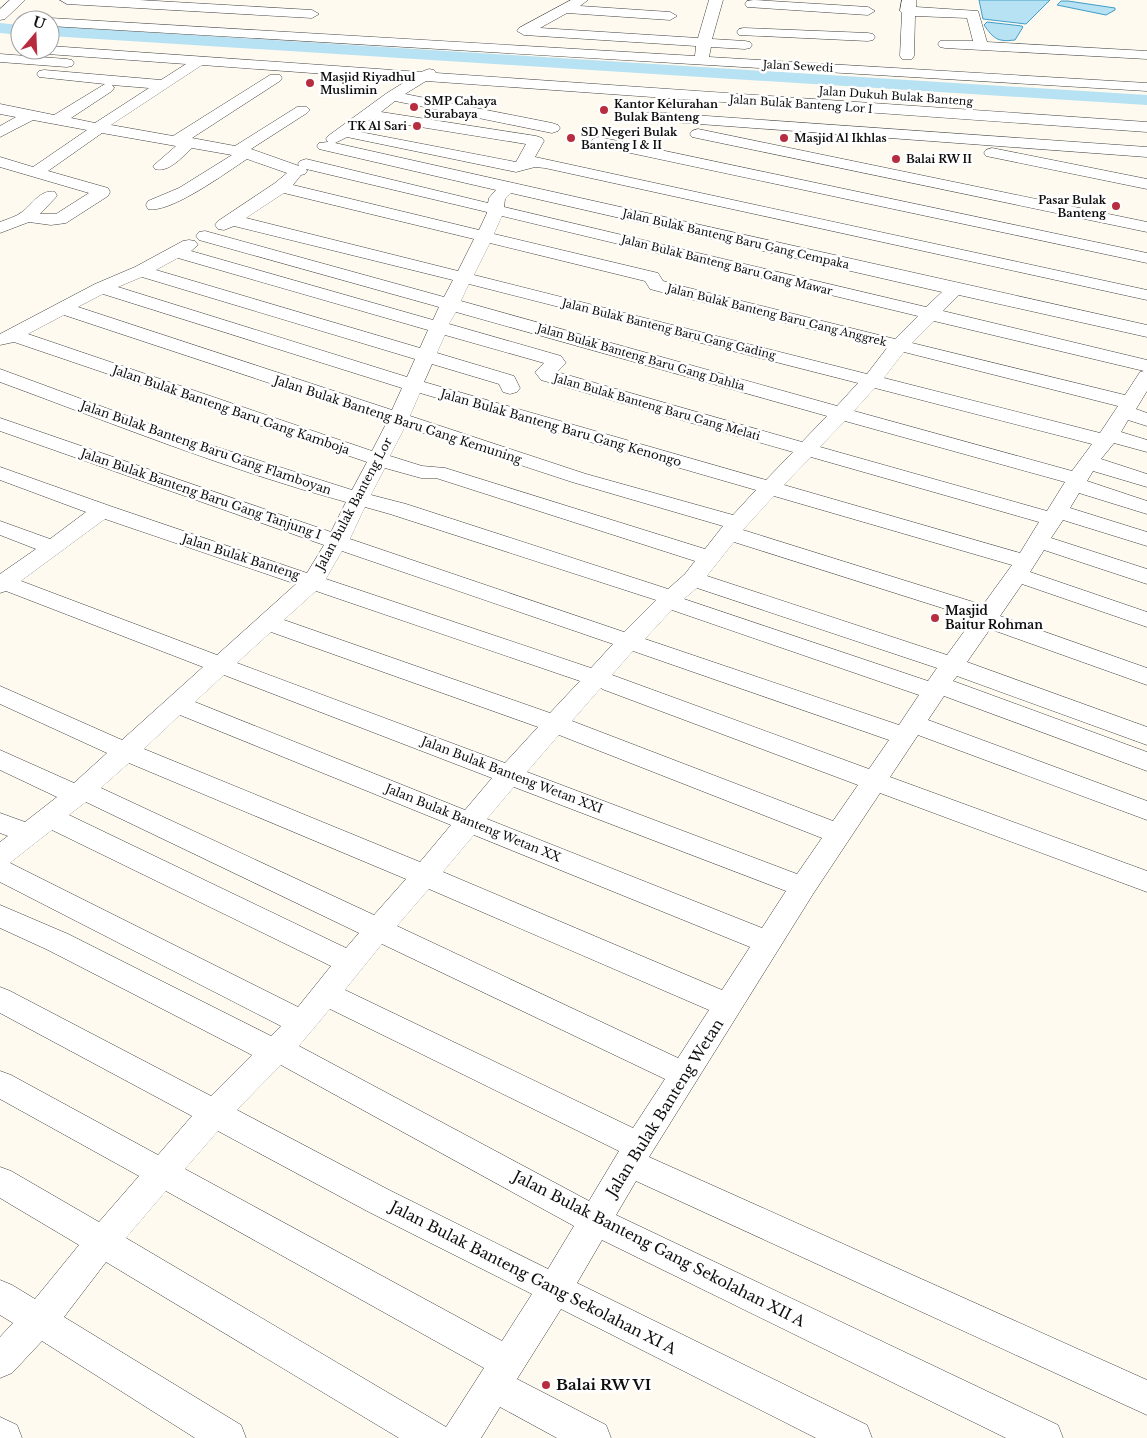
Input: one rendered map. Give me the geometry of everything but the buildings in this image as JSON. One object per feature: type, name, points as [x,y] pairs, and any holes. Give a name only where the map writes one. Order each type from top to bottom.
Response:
[{"type":"street","points":[[4,18],[18,0]]},
{"type":"street","points":[[67,0],[312,14]]},
{"type":"street","points":[[297,38],[321,0]]},
{"type":"street","points":[[484,47],[524,31],[581,0]]},
{"type":"street","points":[[644,57],[670,16],[677,0]]},
{"type":"street","points":[[702,60],[704,43],[716,0]]},
{"type":"street","points":[[891,71],[890,55],[912,56],[908,5],[941,13],[973,14],[981,46]]},
{"type":"street","points":[[742,39],[751,7],[869,18]]},
{"type":"street","points":[[564,9],[670,16]]},
{"type":"street","points":[[584,34],[592,11]]},
{"type":"street","points":[[623,37],[631,13]]},
{"type":"street","points":[[941,13],[943,53]]},
{"type":"street","points":[[524,31],[704,43],[742,39],[869,18]]},
{"type":"street","points":[[867,54],[869,18]]},
{"type":"street","points":[[60,23],[297,38],[440,61]]},
{"type":"street","points":[[742,39],[770,47]]},
{"type":"street","points":[[943,53],[981,46],[1147,55]]},
{"type":"street","name":"Jalan Sewedi","points":[[440,61],[484,47],[1147,87]]},
{"type":"street","points":[[60,51],[200,60],[440,61]]},
{"type":"street","points":[[943,53],[1013,62]]},
{"type":"street","points":[[0,58],[186,71]]},
{"type":"street","points":[[36,172],[200,60]]},
{"type":"street","points":[[6,338],[101,288],[141,270],[232,220],[281,187],[296,168],[440,61]]},
{"type":"street","name":"Jalan Bulak Banteng Lor I","points":[[440,61],[535,104],[851,108],[1147,127]]},
{"type":"street","name":"Jalan Dukuh Bulak Banteng","points":[[440,61],[1147,113]]},
{"type":"street","points":[[0,70],[164,85]]},
{"type":"street","points":[[161,166],[184,141],[275,78]]},
{"type":"street","points":[[57,120],[108,88]]},
{"type":"street","points":[[392,96],[535,104],[552,128]]},
{"type":"street","points":[[158,138],[216,98]]},
{"type":"street","points":[[784,216],[830,161],[844,131],[851,108]]},
{"type":"street","name":"Jalan Bulak Banteng Baru Gang Mawar","points":[[0,109],[98,128],[242,152],[296,168],[495,210],[1147,366]]},
{"type":"street","points":[[154,205],[184,192],[302,110]]},
{"type":"street","points":[[367,114],[536,141],[525,173]]},
{"type":"street","points":[[0,132],[30,115]]},
{"type":"street","points":[[650,117],[660,130],[830,161],[1147,227]]},
{"type":"street","points":[[609,177],[660,130],[844,131],[1147,152]]},
{"type":"street","points":[[342,132],[525,173],[909,264],[1034,289],[1043,272]]},
{"type":"street","points":[[986,140],[1147,170]]},
{"type":"street","points":[[599,142],[808,188],[1147,258]]},
{"type":"street","name":"Jalan Bulak Banteng Baru Gang Cempaka","points":[[325,146],[1147,331]]},
{"type":"street","points":[[963,148],[1147,184]]},
{"type":"street","points":[[0,162],[102,191],[102,193],[60,219],[51,220],[27,217]]},
{"type":"street","points":[[525,173],[537,162],[1147,295]]},
{"type":"street","points":[[0,179],[19,167]]},
{"type":"street","name":"Jalan Bulak Banteng Baru Gang Anggrek","points":[[281,187],[652,277],[655,284],[659,286],[899,346],[1138,402]]},
{"type":"street","name":"Jalan Bulak Banteng Lor","points":[[0,857],[80,792],[313,581],[337,542],[398,420],[439,326],[465,278],[484,236],[495,210],[496,198],[508,187]]},
{"type":"street","points":[[0,228],[27,217],[49,196]]},
{"type":"street","name":"Jalan Bulak Banteng Baru Gang Gading","points":[[232,220],[751,348],[984,411],[1147,446]]},
{"type":"street","name":"Jalan Bulak Banteng Baru Gang Dahlia","points":[[205,236],[841,413],[1080,475]]},
{"type":"street","name":"Jalan Bulak Banteng Baru Gang Melati","points":[[175,252],[554,360],[556,363],[545,372],[548,376],[806,448],[1147,539]]},
{"type":"street","points":[[141,270],[504,378],[507,380],[510,388]]},
{"type":"street","name":"Jalan Bulak Banteng Baru Gang Kenongo","points":[[101,288],[413,385],[771,489],[1020,568],[1147,620]]},
{"type":"street","points":[[0,1361],[40,1320],[102,1242],[215,1112],[303,1023],[350,963],[426,876],[510,774],[555,724],[602,680],[629,641],[670,599],[693,579],[733,528],[771,489],[806,448],[872,380],[899,346],[955,289]]},
{"type":"street","name":"Jalan Bulak Banteng Baru Gang Kemuning","points":[[62,308],[990,613]]},
{"type":"street","name":"Jalan Bulak Banteng Baru Gang Kamboja","points":[[6,338],[421,472],[438,472],[709,558]]},
{"type":"street","name":"Jalan Bulak Banteng Baru Gang Flamboyan","points":[[0,376],[175,440],[316,487],[358,498],[670,599],[942,681]]},
{"type":"street","name":"Jalan Bulak Banteng Wetan","points":[[460,1438],[554,1290],[594,1220],[804,887],[942,681],[990,613],[1080,475],[1107,438],[1138,402]]},
{"type":"street","name":"Jalan Bulak Banteng Baru Gang Tanjung I","points":[[0,424],[337,542],[629,641],[909,730],[1147,811]]},
{"type":"street","name":"Jalan Bulak Banteng","points":[[0,474],[602,680],[1147,882]]},
{"type":"street","points":[[1080,475],[1147,481]]},
{"type":"street","points":[[1080,475],[1147,508]]},
{"type":"street","points":[[2,583],[102,510]]},
{"type":"street","points":[[0,528],[53,547]]},
{"type":"street","points":[[1038,541],[1147,577]]},
{"type":"street","points":[[693,579],[942,681],[1147,762]]},
{"type":"street","name":"Jalan Bulak Banteng Wetan XXI","points":[[2,583],[221,664],[804,887]]},
{"type":"street","points":[[990,613],[1147,659]]},
{"type":"street","points":[[990,613],[1147,677]]},
{"type":"street","points":[[268,623],[555,724],[839,834]]},
{"type":"street","points":[[942,681],[1147,736]]},
{"type":"street","points":[[0,694],[125,751],[426,876],[729,1006]]},
{"type":"street","name":"Jalan Bulak Banteng Wetan XX","points":[[176,704],[769,943]]},
{"type":"street","points":[[0,759],[80,792],[379,929],[685,1075]]},
{"type":"street","points":[[49,817],[350,963]]},
{"type":"street","points":[[0,822],[27,834]]},
{"type":"street","points":[[0,870],[303,1023]]},
{"type":"street","name":"Jalan Bulak Banteng Gang Sekolahan XII A","points":[[0,916],[58,942],[276,1050],[594,1220],[1045,1438]]},
{"type":"street","points":[[326,994],[635,1155],[1147,1398]]},
{"type":"street","name":"Jalan Bulak Banteng Gang Sekolahan XI A","points":[[0,999],[379,1201],[554,1290],[854,1438]]},
{"type":"street","points":[[0,1084],[162,1174],[500,1374],[593,1438]]},
{"type":"street","points":[[0,1181],[433,1438]]},
{"type":"street","points":[[0,1296],[228,1438]]},
{"type":"street","points":[[0,1435],[4,1438]]},
{"type":"water","points":[[979,0],[1050,0],[1026,24],[983,19]]},
{"type":"water","points":[[1061,1],[1115,8],[1115,10],[1106,15],[1057,5]]},
{"type":"water","points":[[987,22],[1023,27],[1015,40],[1000,40],[991,34],[984,25]]},
{"type":"waterway","points":[[0,28],[10,29]]},
{"type":"waterway","points":[[60,32],[1147,100]]},
{"type":"place","name":"Masjid Riyadhul Muslimin","points":[[310,83]]},
{"type":"place","name":"SMP Cahaya Surabaya","points":[[414,107]]},
{"type":"place","name":"Kantor Kelurahan Bulak Banteng","points":[[604,110]]},
{"type":"place","name":"TK Al Sari","points":[[417,126]]},
{"type":"place","name":"SD Negeri Bulak Banteng I & II","points":[[571,138]]},
{"type":"place","name":"Masjid Al Ikhlas","points":[[784,138]]},
{"type":"place","name":"Balai RW II","points":[[896,159]]},
{"type":"place","name":"Pasar Bulak Banteng","points":[[1116,206]]},
{"type":"place","name":"Masjid Baitur Rohman","points":[[935,618]]},
{"type":"place","name":"Balai RW VI","points":[[546,1385]]}]
